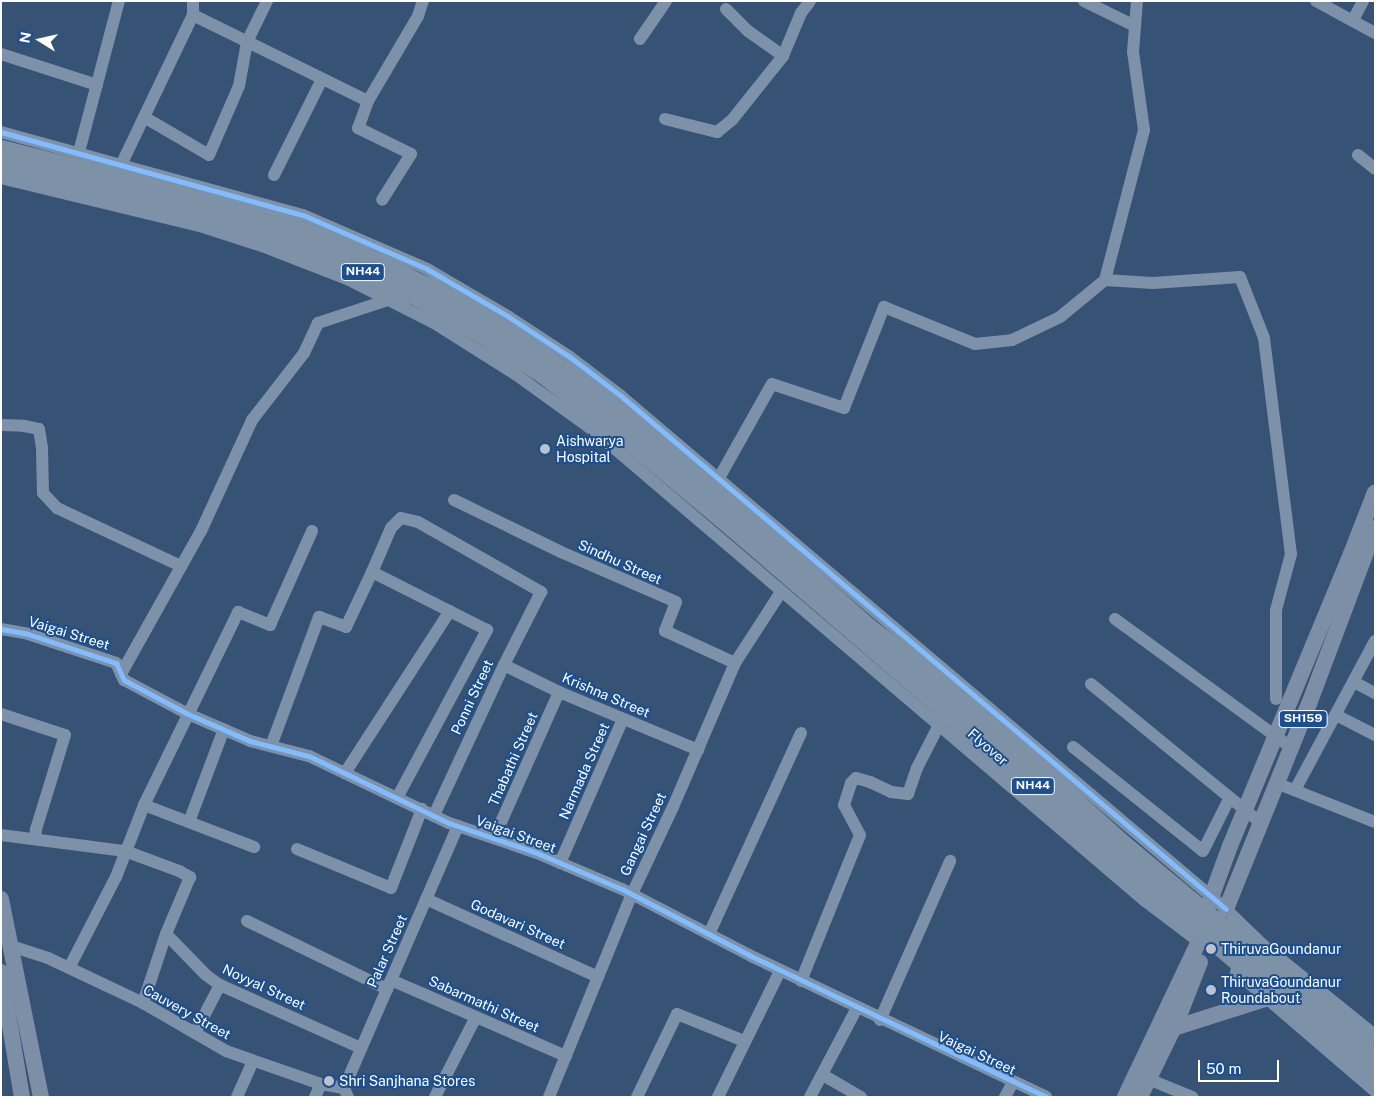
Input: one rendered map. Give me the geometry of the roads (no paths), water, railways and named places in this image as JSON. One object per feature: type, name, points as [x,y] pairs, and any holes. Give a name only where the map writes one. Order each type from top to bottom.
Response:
[{"type":"highway","name":"NH44","points":[[1,148],[225,206],[282,224],[353,251],[430,288],[511,335],[588,388],[682,476],[738,523],[957,696],[1129,849],[1375,1055]]},
{"type":"highway","name":"NH44","points":[[1,163],[265,232],[348,265],[420,298],[543,374],[622,435],[682,476]]},
{"type":"highway","name":"Flyover","points":[[738,523],[1273,992],[1375,1074]]},
{"type":"main road","points":[[1202,944],[1192,931],[1193,918],[1210,901],[1375,492]]},
{"type":"main road","name":"SH159","points":[[1202,944],[1223,946],[1232,938],[1235,926],[1228,912],[1375,528]]},
{"type":"main road","points":[[1,899],[43,1096]]},
{"type":"main road","points":[[1210,901],[1228,912]]},
{"type":"main road","points":[[1140,1097],[1174,1028],[1202,944]]},
{"type":"main road","points":[[1125,1097],[1202,944]]},
{"type":"main road","points":[[1,972],[22,1097]]},
{"type":"main road","points":[[1174,1028],[1265,998]]},
{"type":"street","points":[[79,152],[119,1]]},
{"type":"street","points":[[121,165],[193,15],[193,1]]},
{"type":"street","points":[[144,117],[209,155],[239,86],[248,42],[267,1]]},
{"type":"street","points":[[382,200],[411,154],[358,128],[368,101],[418,16],[423,1]]},
{"type":"street","points":[[640,39],[666,1]]},
{"type":"street","points":[[665,119],[717,132],[732,120],[783,56],[801,13],[810,1]]},
{"type":"street","points":[[1084,1],[1134,26]]},
{"type":"street","points":[[708,498],[772,384],[844,408],[884,307],[975,344],[1012,340],[1060,317],[1104,280],[1144,130],[1133,52],[1137,1]]},
{"type":"street","points":[[1316,1],[1375,33]]},
{"type":"street","points":[[1353,20],[1363,1]]},
{"type":"street","points":[[726,9],[748,31],[783,56]]},
{"type":"street","points":[[193,15],[368,101]]},
{"type":"street","points":[[1,54],[97,85]]},
{"type":"street","points":[[274,175],[322,79]]},
{"type":"street","points":[[1,132],[303,214],[427,269],[509,317],[570,357],[621,396],[708,498],[782,592],[1145,901],[1202,944],[1375,1091]]},
{"type":"street","points":[[1358,154],[1375,169]]},
{"type":"street","points":[[1,178],[200,226],[262,246],[349,280],[434,323],[515,374],[594,431],[708,498],[1018,735],[1210,901]]},
{"type":"street","points":[[1104,280],[1153,283],[1240,276],[1264,338],[1290,554],[1276,610],[1276,699]]},
{"type":"street","points":[[121,674],[201,531],[252,420],[304,353],[318,323],[388,300]]},
{"type":"street","points":[[1,425],[39,429],[42,449],[43,493],[57,508],[181,566]]},
{"type":"street","name":"Sindhu Street","points":[[454,500],[561,552],[676,602],[665,631],[736,663]]},
{"type":"street","name":"Ponni Street","points":[[372,572],[391,528],[401,518],[418,522],[541,592],[504,665],[434,815]]},
{"type":"street","points":[[69,968],[116,877],[144,805],[238,612],[270,625],[312,531]]},
{"type":"street","points":[[271,746],[319,617],[346,627],[372,572],[487,630],[397,798]]},
{"type":"street","name":"Gangai Street","points":[[549,1097],[632,894],[736,663],[782,592]]},
{"type":"street","points":[[345,773],[450,611]]},
{"type":"street","points":[[1115,619],[1292,748]]},
{"type":"street","name":"Vaigai Street","points":[[1,629],[28,634],[116,663],[124,680],[188,714],[271,746],[310,756],[458,826],[560,863],[632,894],[780,971],[1046,1097]]},
{"type":"street","points":[[1295,790],[1375,641]]},
{"type":"street","name":"Krishna Street","points":[[504,665],[559,692],[698,750]]},
{"type":"street","points":[[1354,682],[1375,692]]},
{"type":"street","points":[[1090,684],[1262,824]]},
{"type":"street","name":"Thabathi Street","points":[[494,838],[559,692]]},
{"type":"street","points":[[1,714],[65,736],[36,829],[35,839]]},
{"type":"street","points":[[1336,715],[1375,735]]},
{"type":"street","name":"Narmada Street","points":[[560,863],[624,719]]},
{"type":"street","points":[[801,981],[860,835],[844,805],[851,783],[856,778],[891,792],[908,794],[917,768],[939,725]]},
{"type":"street","points":[[189,822],[224,729]]},
{"type":"street","points":[[709,934],[801,734]]},
{"type":"street","points":[[1073,747],[1203,851],[1230,798]]},
{"type":"street","points":[[1276,783],[1375,822]]},
{"type":"street","points":[[144,805],[254,847]]},
{"type":"street","points":[[296,849],[391,888],[422,809]]},
{"type":"street","name":"Palar Street","points":[[346,1092],[361,1048],[458,826]]},
{"type":"street","points":[[1,835],[125,851],[179,871],[190,878],[166,934],[143,1003]]},
{"type":"street","points":[[880,1020],[950,861]]},
{"type":"street","name":"Godavari Street","points":[[426,899],[598,977]]},
{"type":"street","points":[[1228,912],[1263,945],[1375,1035]]},
{"type":"street","name":"Sabarmathi Street","points":[[247,920],[389,984],[476,1017],[566,1056]]},
{"type":"street","name":"Noyyal Street","points":[[166,934],[206,976],[361,1048]]},
{"type":"street","name":"Cauvery Street","points":[[11,946],[48,958],[143,1003],[226,1052],[346,1092]]},
{"type":"street","points":[[719,1096],[744,1041],[780,971]]},
{"type":"street","points":[[195,1033],[220,984]]},
{"type":"street","points":[[810,1097],[857,1008]]},
{"type":"street","points":[[637,1097],[677,1014],[744,1041]]},
{"type":"street","points":[[435,1097],[476,1017]]},
{"type":"street","points":[[237,1097],[253,1061]]},
{"type":"street","points":[[823,1075],[861,1097]]},
{"type":"street","points":[[1148,1080],[1192,1097]]},
{"type":"street","points":[[1005,1097],[1013,1082]]},
{"type":"street","points":[[315,1097],[321,1084]]},
{"type":"place","name":"Aishwarya Hospital","points":[[545,449]]},
{"type":"place","name":"ThiruvaGoundanur","points":[[1211,949]]},
{"type":"place","name":"ThiruvaGoundanur Roundabout","points":[[1211,990]]},
{"type":"place","name":"Shri Sanjhana Stores","points":[[329,1081]]}]
